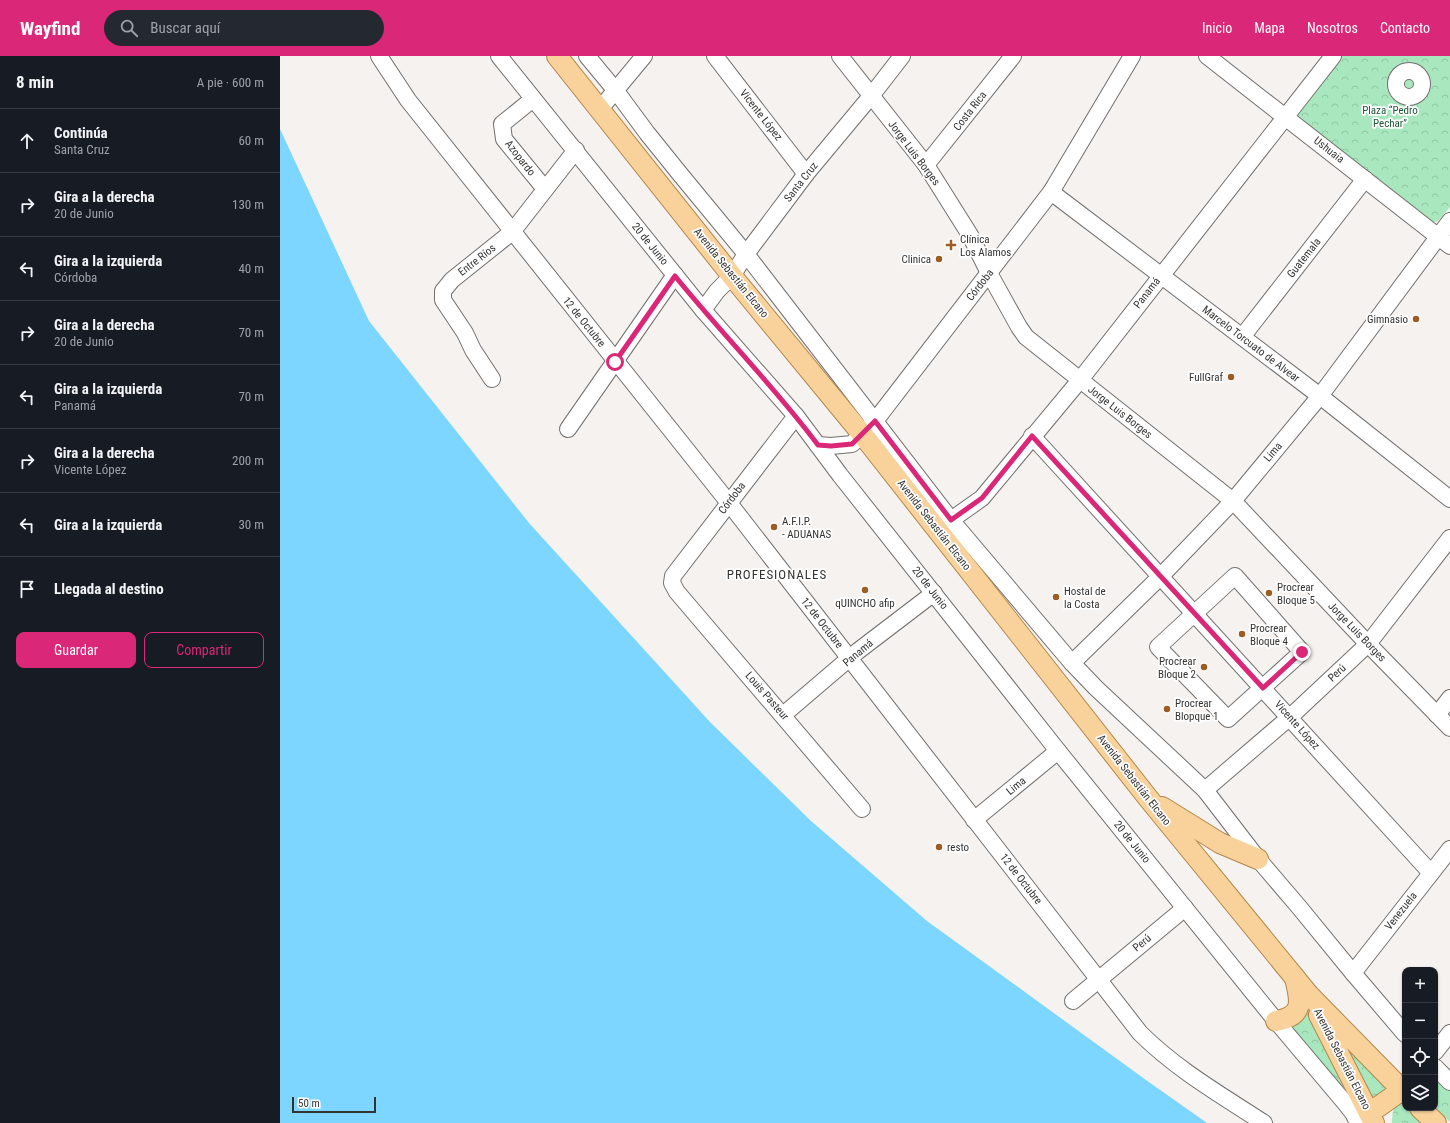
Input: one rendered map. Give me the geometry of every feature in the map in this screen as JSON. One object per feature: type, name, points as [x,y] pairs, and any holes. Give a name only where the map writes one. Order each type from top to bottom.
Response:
[{"type":"main road","name":"Avenida Sebastián Elcano","points":[[558,56],[732,276],[863,433],[1148,798],[1295,978],[1309,995],[1402,1088]]},
{"type":"main road","points":[[1148,798],[1220,843],[1258,859]]},
{"type":"main road","points":[[1276,1021],[1285,1020],[1294,1015],[1298,1009],[1298,990],[1295,978]]},
{"type":"main road","name":"Avenida Sebastián Elcano","points":[[1309,995],[1363,1117]]},
{"type":"main road","points":[[1363,1117],[1402,1091]]},
{"type":"main road","points":[[1386,1123],[1388,1112],[1402,1093]]},
{"type":"main road","points":[[1423,1111],[1436,1123]]},
{"type":"street","name":"12 de Octubre","points":[[379,56],[408,100],[728,503],[1140,1033],[1158,1050],[1179,1066],[1264,1123]]},
{"type":"street","name":"20 de Junio","points":[[499,56],[703,310],[796,416],[840,475],[1058,751],[1276,1021],[1363,1117]]},
{"type":"street","points":[[587,56],[680,174],[746,254],[863,433],[951,520],[1072,663],[1096,688],[1205,790],[1258,859],[1402,1030]]},
{"type":"street","points":[[600,109],[644,56]]},
{"type":"street","name":"Vicente López","points":[[715,56],[806,174]]},
{"type":"street","name":"Jorge Luis Borges","points":[[840,56],[926,165],[970,234],[989,273],[1026,337],[1233,501],[1368,644],[1450,728]]},
{"type":"street","name":"Santa Cruz","points":[[703,310],[717,291],[732,276],[746,254],[806,174],[902,56]]},
{"type":"street","name":"Costa Rica","points":[[926,165],[1013,56]]},
{"type":"street","name":"Córdoba","points":[[840,475],[842,460],[1051,192],[1132,56]]},
{"type":"street","name":"Ushuaia","points":[[1207,56],[1286,116],[1444,241]]},
{"type":"street","name":"Panamá","points":[[951,520],[982,498],[1080,380],[1333,56]]},
{"type":"street","name":"Azopardo","points":[[533,99],[502,124],[504,139],[545,189]]},
{"type":"street","name":"Entre Ríos","points":[[492,379],[473,350],[465,333],[443,300],[443,291],[452,280],[512,232],[576,150]]},
{"type":"street","name":"Guatemala","points":[[1242,337],[1365,178]]},
{"type":"street","name":"Marcelo Torcuato de Alvear","points":[[1051,192],[1320,396],[1450,499]]},
{"type":"street","name":"Lima","points":[[1072,663],[1160,577],[1233,501],[1320,396],[1444,241],[1450,221]]},
{"type":"street","points":[[568,429],[675,276]]},
{"type":"street","name":"Córdoba","points":[[672,583],[673,576],[796,416]]},
{"type":"street","points":[[818,445],[831,446],[863,433]]},
{"type":"street","name":"Vicente López","points":[[1032,436],[1431,873]]},
{"type":"street","name":"Perú","points":[[1205,790],[1290,717],[1368,644],[1450,538]]},
{"type":"street","points":[[1235,576],[1302,652],[1263,688],[1228,719],[1158,647],[1235,576]]},
{"type":"street","name":"Louis Pasteur","points":[[672,583],[677,592],[862,809]]},
{"type":"street","name":"Panamá","points":[[783,715],[849,658],[934,593]]},
{"type":"street","points":[[1437,715],[1450,698]]},
{"type":"street","name":"Lima","points":[[974,820],[1058,751]]},
{"type":"street","name":"Venezuela","points":[[1353,973],[1450,849]]},
{"type":"street","name":"Perú","points":[[1099,979],[1186,908]]},
{"type":"street","points":[[1073,1001],[1099,979]]},
{"type":"street","points":[[1438,1048],[1450,1033]]},
{"type":"street","points":[[1438,1070],[1450,1082]]},
{"type":"green space","name":"Plaza “Pedro Pechar”","points":[[1341,56],[1450,56],[1450,207],[1438,221],[1432,223],[1298,117],[1299,110]]},
{"type":"green space","points":[[1305,1006],[1317,1022],[1356,1104],[1286,1024]]},
{"type":"green space","points":[[1335,1025],[1396,1090],[1372,1103]]},
{"type":"green space","points":[[1438,1080],[1450,1091],[1450,1122],[1438,1110]]},
{"type":"green space","points":[[1402,1101],[1402,1111],[1418,1111],[1430,1123],[1392,1123],[1394,1108]]},
{"type":"water","points":[[280,129],[369,321],[529,523],[710,722],[811,821],[927,921],[1207,1123],[280,1123]]},
{"type":"place","name":"Clínica Los Alamos","points":[[951,245]]},
{"type":"place","name":"Clinica","points":[[939,259]]},
{"type":"place","name":"Gimnasio","points":[[1416,319]]},
{"type":"place","name":"FullGraf","points":[[1231,377]]},
{"type":"place","name":"A.F.I.P. - ADUANAS","points":[[774,527]]},
{"type":"place","name":"qUINCHO afip","points":[[865,590]]},
{"type":"place","name":"Procrear Bloque 5","points":[[1269,593]]},
{"type":"place","name":"Hostal de la Costa","points":[[1056,597]]},
{"type":"place","name":"Procrear Bloque 4","points":[[1242,634]]},
{"type":"place","name":"Procrear Bloque 2","points":[[1204,667]]},
{"type":"place","name":"Procrear Blopque 1","points":[[1167,709]]},
{"type":"place","name":"resto","points":[[939,847]]},
{"type":"district","name":"PROFESIONALES","points":[[777,574]]},
{"type":"route","points":[[615,362],[675,276],[796,416],[818,445],[831,446],[852,444],[875,421],[951,520],[982,498],[1032,436],[1263,688],[1302,652]]}]
